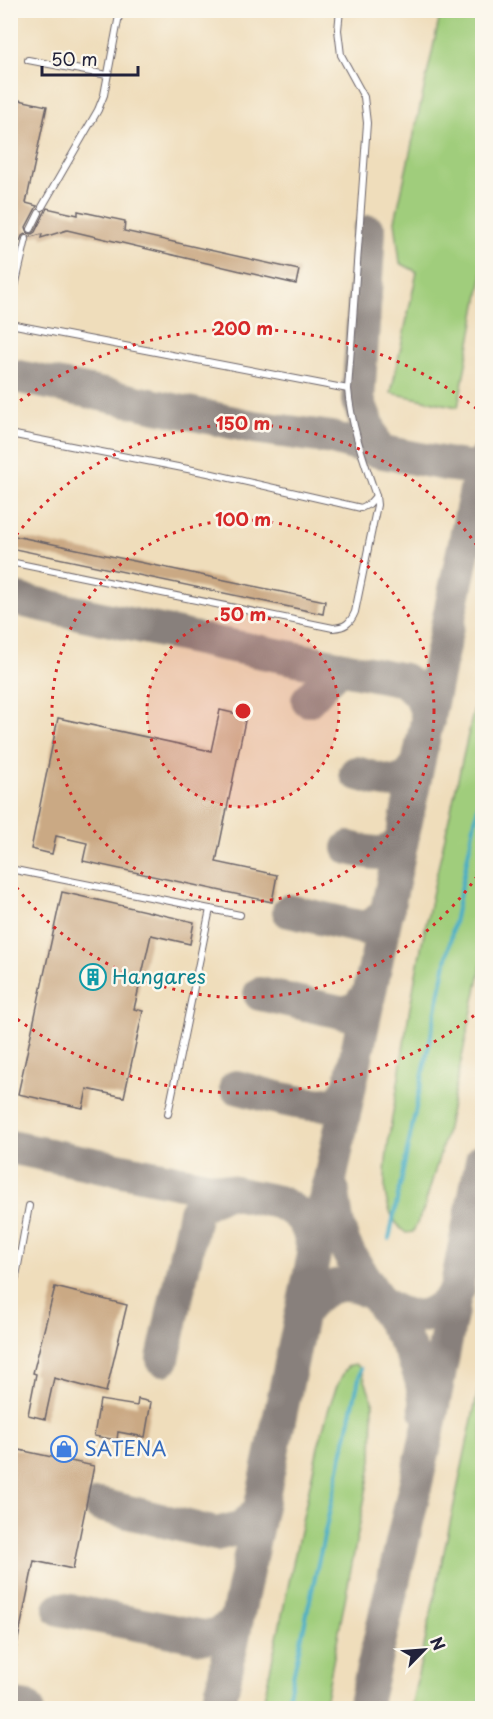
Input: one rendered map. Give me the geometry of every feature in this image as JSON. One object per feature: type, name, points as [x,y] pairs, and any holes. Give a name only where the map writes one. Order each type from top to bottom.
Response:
[{"type":"lane","points":[[31,229],[95,117],[104,94],[120,10]]},
{"type":"lane","points":[[10,561],[333,628],[343,627],[351,621],[355,612],[376,516],[376,496],[355,432],[348,389],[367,109],[364,98],[341,55],[338,30],[340,10]]},
{"type":"lane","points":[[28,60],[107,75]]},
{"type":"lane","points":[[10,308],[26,239]]},
{"type":"lane","points":[[10,324],[348,389]]},
{"type":"lane","points":[[10,434],[208,473],[361,508],[369,504],[376,496]]},
{"type":"lane","points":[[10,869],[240,915]]},
{"type":"lane","points":[[168,1114],[210,909]]},
{"type":"lane","points":[[10,1309],[29,1206]]},
{"type":"green space","points":[[441,11],[482,11],[482,278],[458,407],[391,393],[417,272],[400,263],[395,221]]},
{"type":"green space","points":[[482,672],[482,963],[445,1137],[424,1208],[413,1232],[406,1233],[392,1216],[387,1202],[385,1168],[388,1142],[426,924]]},
{"type":"green space","points":[[355,1364],[361,1369],[373,1402],[372,1461],[324,1708],[262,1708],[318,1447],[330,1405],[342,1375],[348,1366]]},
{"type":"green space","points":[[482,1372],[482,1708],[411,1708]]},
{"type":"building","points":[[10,98],[47,106],[26,203],[37,206],[26,227],[28,233],[35,232],[47,208],[78,215],[78,211],[125,221],[124,231],[299,270],[296,284],[67,230],[41,238],[42,234],[31,237],[25,234],[20,241],[10,244]]},
{"type":"building","points":[[10,535],[325,601],[323,614],[10,548]]},
{"type":"building","points":[[220,710],[246,716],[216,862],[277,875],[272,902],[83,861],[87,843],[56,836],[52,854],[31,849],[58,718],[211,751]]},
{"type":"building","name":"Hangares","points":[[62,892],[194,922],[190,944],[151,935],[134,1009],[143,1011],[124,1097],[87,1089],[83,1108],[18,1094]]},
{"type":"building","points":[[55,1287],[127,1305],[106,1392],[54,1378],[45,1419],[28,1415],[36,1374],[33,1373]]},
{"type":"building","points":[[138,1399],[151,1402],[145,1437],[118,1432],[117,1440],[94,1436],[100,1400],[137,1406]]},
{"type":"building","points":[[10,1448],[94,1466],[73,1569],[34,1561],[15,1654],[10,1654]]},
{"type":"waterway","points":[[389,1239],[482,787]]},
{"type":"waterway","points":[[286,1708],[361,1369]]},
{"type":"waterway","points":[[480,1708],[482,1697]]},
{"type":"taxiway","points":[[369,232],[358,400],[378,451]]},
{"type":"taxiway","points":[[20,377],[254,427],[332,438],[378,451],[451,465],[475,468],[482,465]]},
{"type":"taxiway","points":[[218,1708],[482,462]]},
{"type":"taxiway","points":[[10,598],[216,643],[404,680],[421,698],[426,708],[428,721]]},
{"type":"taxiway","points":[[308,700],[339,667]]},
{"type":"taxiway","points":[[356,773],[390,782],[398,781],[412,774],[417,765]]},
{"type":"taxiway","points":[[349,848],[384,852],[396,846],[401,840]]},
{"type":"taxiway","points":[[289,911],[364,928],[377,922],[388,910]]},
{"type":"taxiway","points":[[260,994],[345,1013],[357,1008],[369,993]]},
{"type":"taxiway","points":[[236,1087],[302,1103],[316,1104],[337,1101],[343,1097],[349,1087]]},
{"type":"taxiway","points":[[10,1147],[278,1202],[294,1211],[304,1221],[314,1251]]},
{"type":"taxiway","points":[[364,1708],[427,1435],[482,1160]]},
{"type":"taxiway","points":[[333,1191],[340,1234],[357,1268],[407,1345],[417,1366],[426,1411]]},
{"type":"taxiway","points":[[163,1359],[195,1212],[199,1206],[226,1192]]},
{"type":"taxiway","points":[[302,1312],[318,1295],[335,1286],[354,1286],[376,1296]]},
{"type":"taxiway","points":[[383,1304],[405,1315],[424,1316],[442,1307],[458,1289]]},
{"type":"taxiway","points":[[100,1505],[216,1534],[240,1528],[260,1509]]},
{"type":"taxiway","points":[[60,1609],[203,1637],[222,1631],[237,1617]]},
{"type":"taxiway","points":[[10,1705],[27,1708]]},
{"type":"place","name":"Hangares","points":[[93,977]]},
{"type":"place","name":"SATENA","points":[[64,1449]]}]
